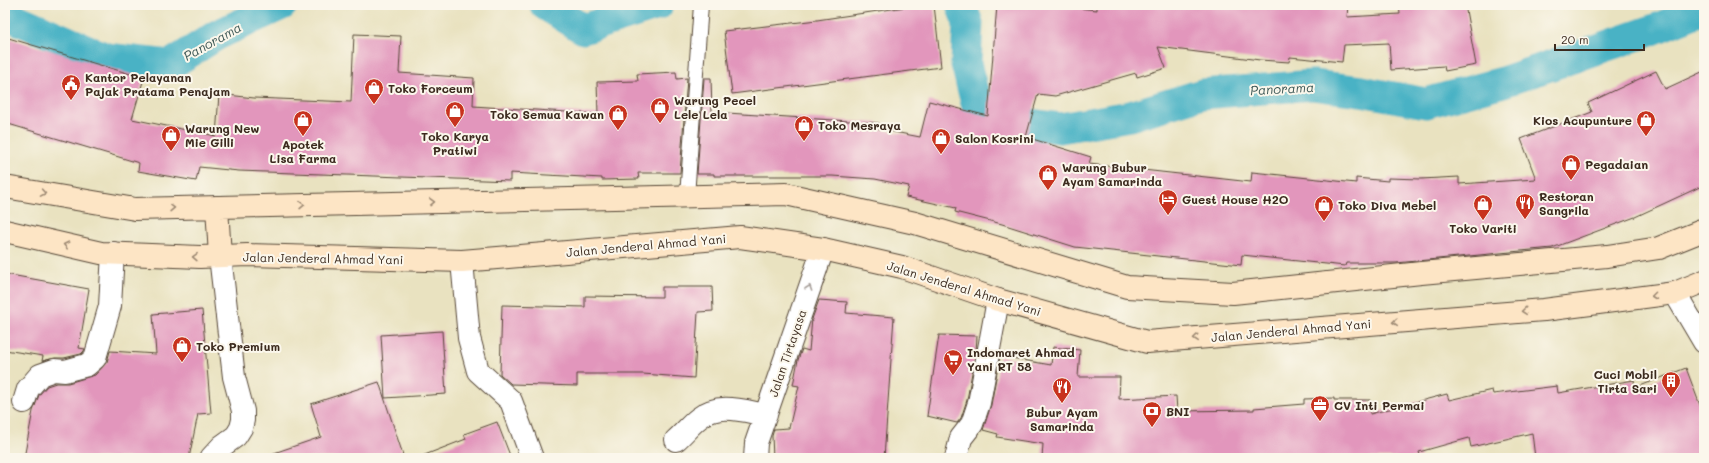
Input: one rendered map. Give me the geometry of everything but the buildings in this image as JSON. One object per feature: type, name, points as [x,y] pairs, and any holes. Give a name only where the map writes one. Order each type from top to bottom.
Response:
[{"type":"main road","points":[[5,187],[136,209],[786,194],[915,223],[1127,287],[1232,293],[1421,273],[1607,256],[1659,248],[1704,230]]},
{"type":"main road","points":[[217,207],[220,256]]},
{"type":"main road","name":"Jalan Jenderal Ahmad Yani","points":[[5,231],[101,253],[200,257],[248,255],[462,262],[740,237],[823,249],[902,266],[998,300],[1147,342],[1544,310],[1675,293],[1704,281]]},
{"type":"street","name":"Jalan Tirtayasa","points":[[756,458],[756,443],[823,249]]},
{"type":"street","points":[[24,402],[28,389],[40,376],[54,370],[72,370],[87,364],[95,358],[110,306],[113,253]]},
{"type":"street","points":[[211,458],[222,446],[236,436],[241,428],[244,411],[234,377],[220,256]]},
{"type":"street","points":[[462,262],[469,338],[478,370],[511,401],[532,458]]},
{"type":"street","points":[[1675,293],[1704,342]]},
{"type":"street","points":[[956,458],[961,438],[972,424],[979,403],[998,300]]},
{"type":"street","points":[[676,440],[699,417],[720,408],[729,408],[766,415]]},
{"type":"lane","points":[[688,196],[701,6]]},
{"type":"waterway","name":"Panorama","points":[[5,14],[106,58],[170,65],[217,35],[282,5]]},
{"type":"waterway","name":"Panorama","points":[[545,5],[583,29],[658,5]]},
{"type":"waterway","name":"Panorama","points":[[961,5],[968,23],[966,64],[976,103],[1013,122],[1060,128],[1130,116],[1202,94],[1313,85],[1361,91],[1426,103],[1503,82],[1650,31],[1704,9]]},
{"type":"place","name":"Kantor Pelayanan Pajak Pratama Penajam","points":[[71,101]]},
{"type":"place","name":"Toko Forceum","points":[[374,105]]},
{"type":"place","name":"Warung Pecel Lele Lela","points":[[660,124]]},
{"type":"place","name":"Toko Karya Pratiwi","points":[[455,128]]},
{"type":"place","name":"Toko Semua Kawan","points":[[618,131]]},
{"type":"place","name":"Apotek Lisa Farma","points":[[303,137]]},
{"type":"place","name":"Kios Acupunture","points":[[1646,137]]},
{"type":"place","name":"Toko Mesraya","points":[[804,142]]},
{"type":"place","name":"Warung New Mie Gilli","points":[[171,152]]},
{"type":"place","name":"Salon Kosrini","points":[[941,155]]},
{"type":"place","name":"Pegadaian","points":[[1571,181]]},
{"type":"place","name":"Warung Bubur Ayam Samarinda","points":[[1048,191]]},
{"type":"place","name":"Guest House H2O","points":[[1168,216]]},
{"type":"place","name":"Restoran Sangrila","points":[[1525,220]]},
{"type":"place","name":"Toko Variti","points":[[1483,221]]},
{"type":"place","name":"Toko Diva Mebel","points":[[1324,222]]},
{"type":"place","name":"Toko Premium","points":[[182,363]]},
{"type":"place","name":"Indomaret Ahmad Yani RT 58","points":[[953,376]]},
{"type":"place","name":"Cuci Mobil Tirta Sari","points":[[1671,398]]},
{"type":"place","name":"Bubur Ayam Samarinda","points":[[1062,404]]},
{"type":"place","name":"CV Inti Permai","points":[[1320,422]]},
{"type":"place","name":"BNI","points":[[1152,428]]}]
